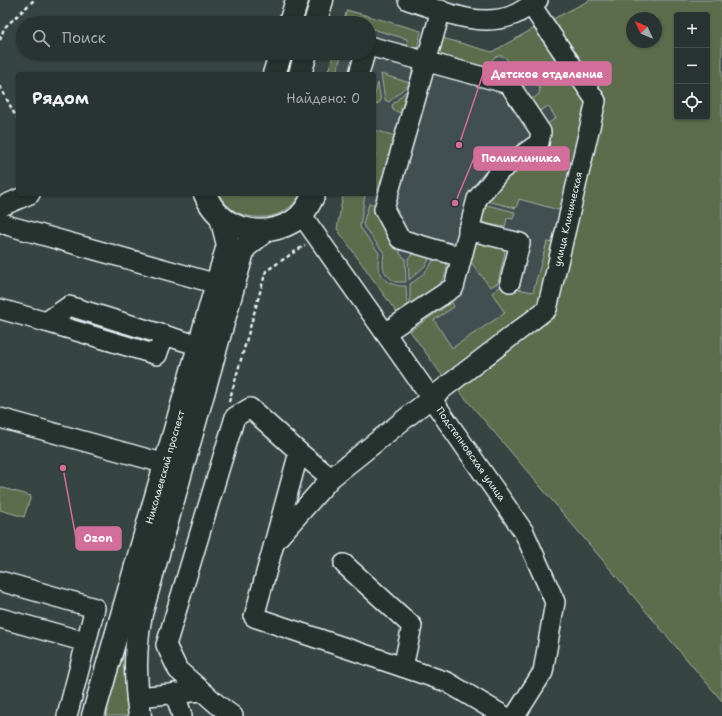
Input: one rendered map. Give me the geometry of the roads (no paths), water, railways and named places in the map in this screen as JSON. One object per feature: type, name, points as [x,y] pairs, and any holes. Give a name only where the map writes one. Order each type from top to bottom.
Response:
[{"type":"main road","points":[[292,16],[296,0]]},
{"type":"main road","points":[[317,16],[322,0]]},
{"type":"main road","points":[[275,72],[279,60]]},
{"type":"main road","points":[[301,72],[304,60]]},
{"type":"main road","points":[[206,196],[221,217],[237,227],[256,232],[274,230],[293,222],[307,208],[313,196]]},
{"type":"main road","name":"Николаевский проспект","points":[[93,716],[218,284],[228,245],[221,217]]},
{"type":"main road","name":"Николаевский проспект","points":[[139,706],[136,659],[137,636],[141,614],[244,248],[265,231]]},
{"type":"street","points":[[408,0],[481,21],[497,20],[512,16],[534,2]]},
{"type":"street","name":"улица Клиническая","points":[[275,541],[331,478],[431,398],[547,309],[596,101],[534,2]]},
{"type":"street","points":[[441,10],[384,210],[400,239],[461,257]]},
{"type":"street","points":[[376,48],[509,84],[541,132],[539,143],[501,170],[477,199],[454,287],[385,333]]},
{"type":"street","points":[[360,72],[363,60]]},
{"type":"street","points":[[0,207],[25,196]]},
{"type":"street","name":"Подстепновская улица","points":[[301,214],[524,532],[555,602],[543,672],[515,716]]},
{"type":"street","points":[[0,222],[218,284]]},
{"type":"street","points":[[468,230],[520,243],[510,282]]},
{"type":"street","points":[[0,309],[46,322],[69,306],[200,346]]},
{"type":"street","points":[[233,716],[178,670],[166,645],[235,417],[250,408],[299,452],[331,478]]},
{"type":"street","points":[[0,418],[166,464]]},
{"type":"street","points":[[299,452],[254,617],[447,682],[483,711],[504,716]]},
{"type":"street","points":[[344,564],[412,626],[402,667]]},
{"type":"street","points":[[0,582],[96,608],[66,716]]},
{"type":"street","points":[[0,618],[86,642]]},
{"type":"street","points":[[139,706],[175,693],[202,691]]},
{"type":"street","points":[[175,693],[182,716]]},
{"type":"place","name":"Детское отделение","points":[[459,145]]},
{"type":"place","name":"Поликлиника","points":[[455,203]]},
{"type":"place","name":"Ozon","points":[[63,468]]}]
